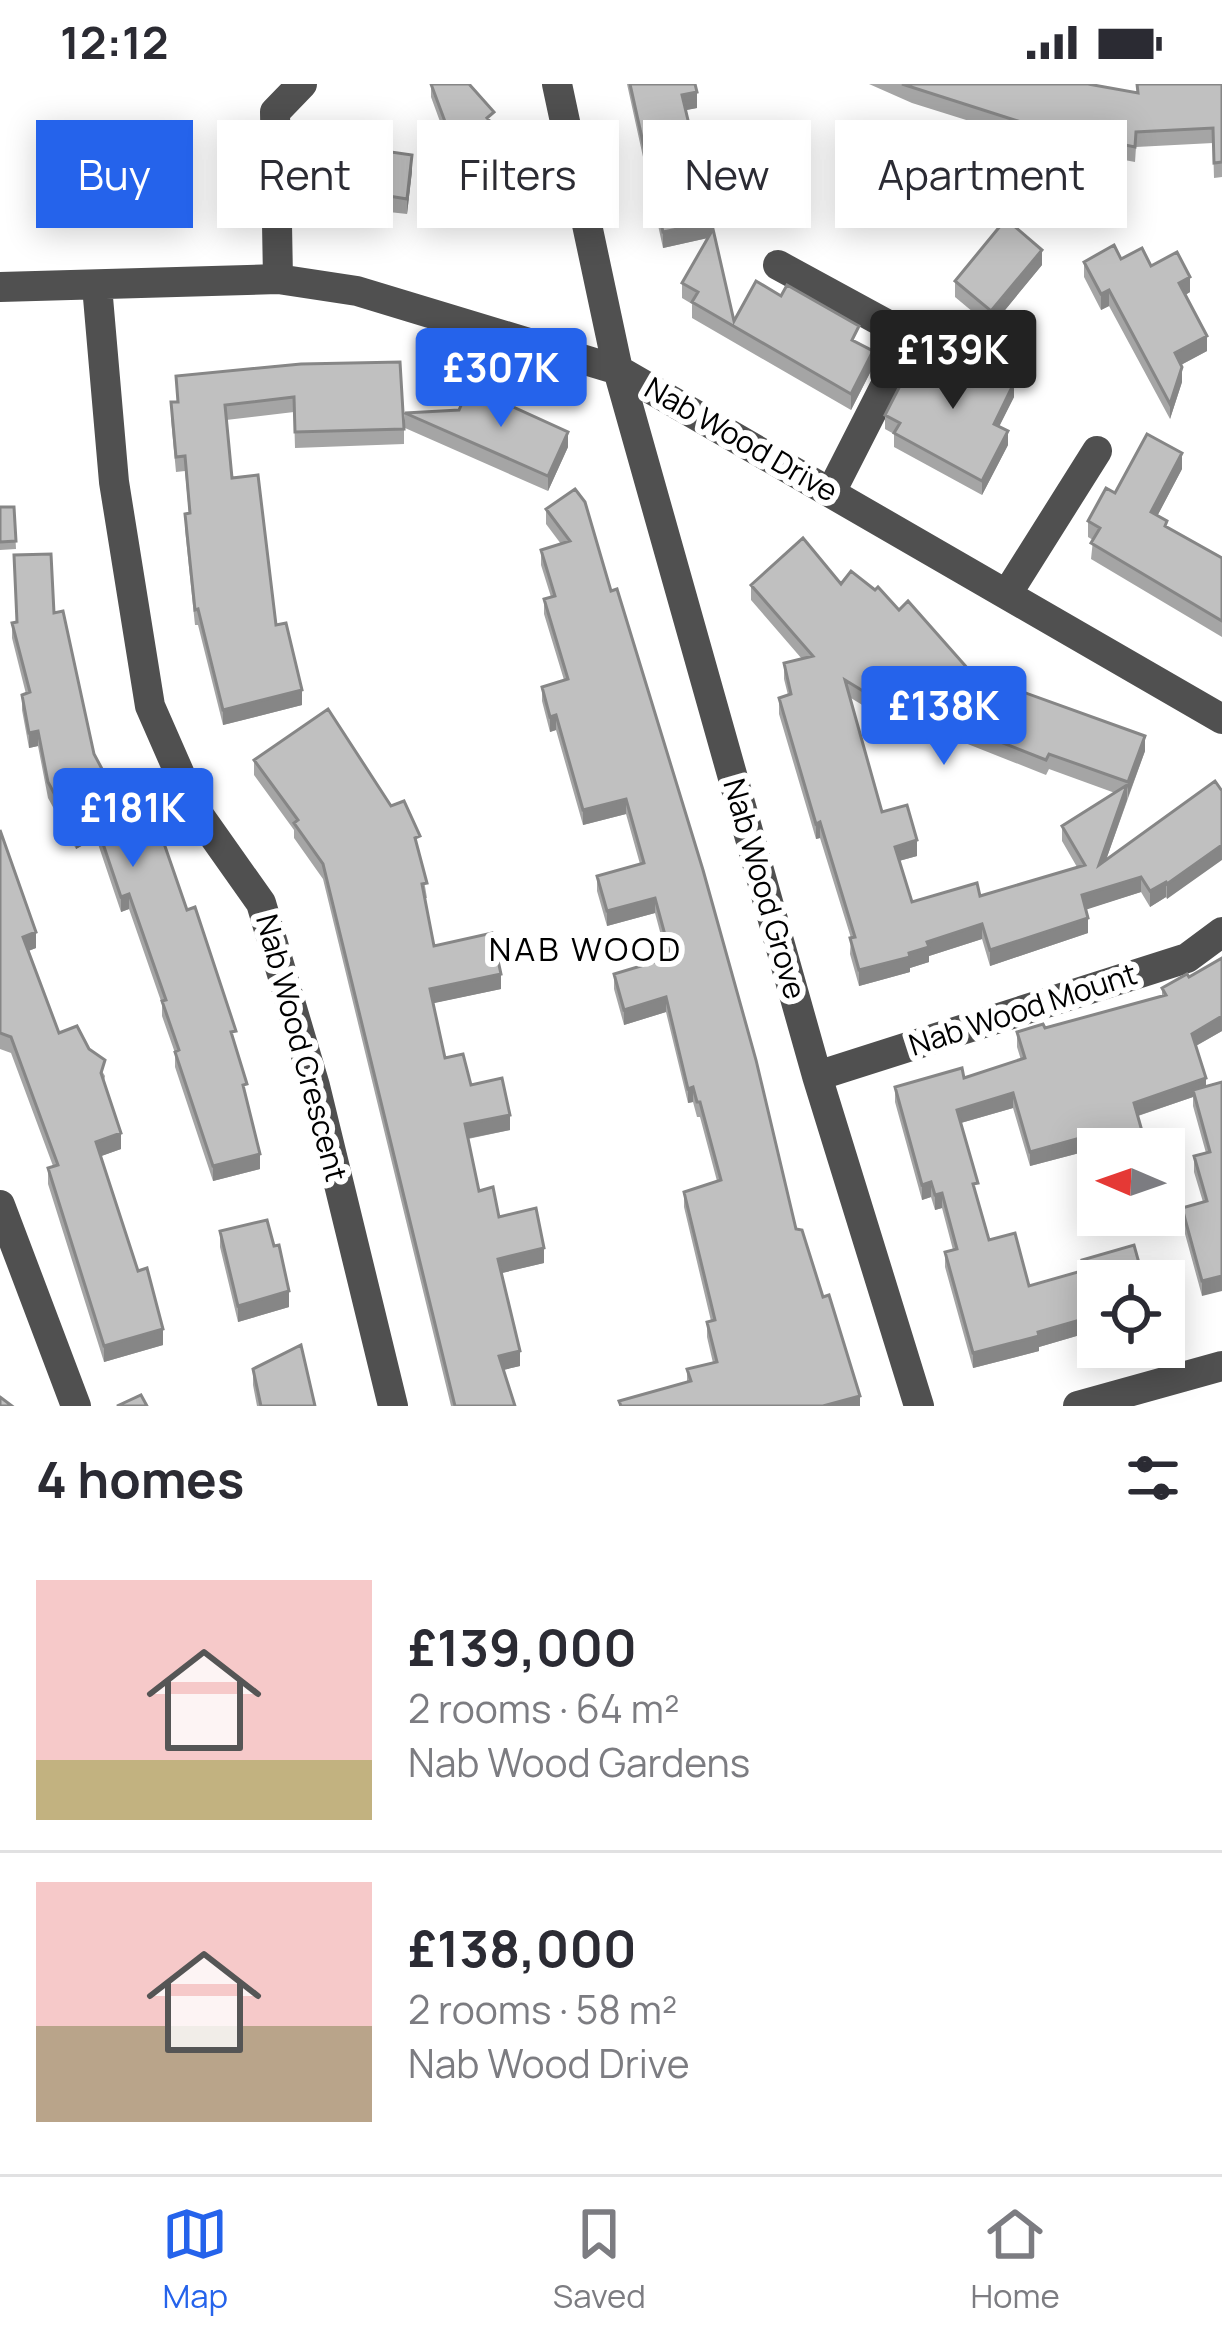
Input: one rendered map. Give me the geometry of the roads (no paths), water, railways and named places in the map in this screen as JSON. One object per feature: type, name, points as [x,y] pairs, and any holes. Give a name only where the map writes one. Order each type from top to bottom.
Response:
[{"type":"street","points":[[278,279],[275,112],[302,84]]},
{"type":"street","name":"Nab Wood Grove","points":[[557,84],[618,370],[817,1076],[919,1406]]},
{"type":"street","points":[[778,265],[910,337],[831,492]]},
{"type":"street","name":"Nab Wood Drive","points":[[0,287],[278,279],[357,291],[618,370],[1222,719]]},
{"type":"street","name":"Nab Wood Crescent","points":[[97,286],[114,482],[150,706],[196,811],[261,903],[315,1086],[393,1406]]},
{"type":"street","points":[[1007,594],[1097,451]]},
{"type":"street","name":"Nab Wood Mount","points":[[817,1076],[1186,958],[1222,932]]},
{"type":"street","points":[[0,1205],[9,1257],[76,1406]]},
{"type":"street","points":[[1078,1406],[1222,1366]]},
{"type":"district","name":"NAB WOOD","points":[[586,949]]}]
